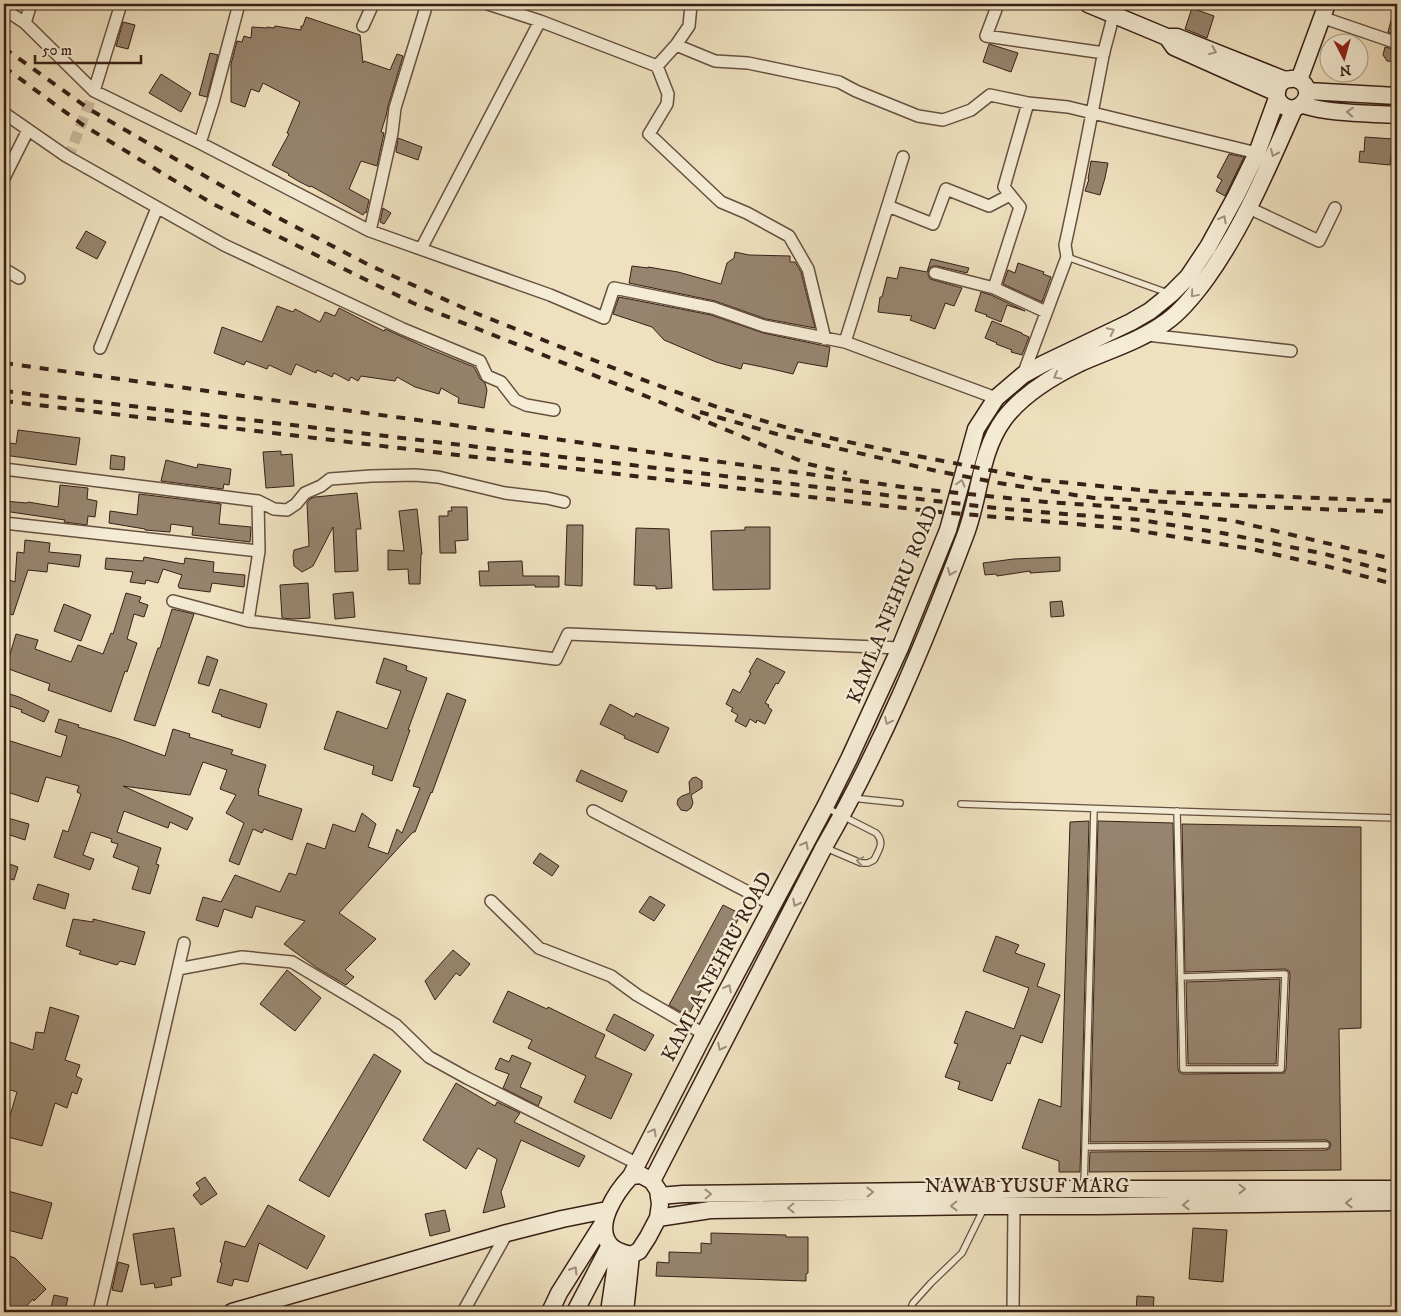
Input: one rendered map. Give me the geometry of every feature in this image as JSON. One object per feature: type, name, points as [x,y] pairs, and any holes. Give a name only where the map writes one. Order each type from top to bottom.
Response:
[{"type":"main road","points":[[1088,4],[1115,9],[1167,37],[1174,47],[1223,70],[1292,94],[1314,108],[1397,115]]},
{"type":"main road","name":"KAMLA NEHRU ROAD","points":[[656,1189],[824,847],[852,798],[902,691],[962,546],[969,526],[988,448],[995,433],[1020,400],[1040,385],[1079,364],[1147,335],[1168,322],[1201,287],[1223,255],[1250,208],[1324,10]]},
{"type":"main road","points":[[1292,94],[1397,96]]},
{"type":"main road","name":"KAMLA NEHRU ROAD","points":[[606,1215],[634,1170],[772,905],[826,807],[849,759],[900,648],[948,530],[976,429],[984,414],[996,398],[1023,375],[1150,311],[1188,277],[1208,247],[1257,153],[1292,94]]},
{"type":"main road","points":[[849,759],[866,768]]},
{"type":"main road","points":[[620,1250],[639,1251],[658,1218],[660,1204],[656,1189],[634,1170]]},
{"type":"main road","points":[[656,1189],[683,1194],[1084,1189],[1397,1189]]},
{"type":"main road","name":"NAWAB YUSUF MARG","points":[[658,1218],[710,1210],[1397,1202]]},
{"type":"main road","points":[[232,1312],[562,1219],[606,1215]]},
{"type":"main road","points":[[606,1215],[605,1234],[620,1250],[625,1312]]},
{"type":"main road","points":[[550,1312],[559,1293],[606,1215]]},
{"type":"main road","points":[[575,1312],[620,1250]]},
{"type":"main road","points":[[609,1312],[620,1250]]},
{"type":"street","points":[[24,23],[31,4]]},
{"type":"street","points":[[94,91],[121,4]]},
{"type":"street","points":[[200,143],[240,4]]},
{"type":"street","points":[[364,26],[373,4]]},
{"type":"street","points":[[370,231],[392,133],[394,108],[427,4]]},
{"type":"street","points":[[488,4],[540,21],[657,66],[668,94],[666,104],[649,134],[721,202],[747,213],[789,236],[808,269],[825,338]]},
{"type":"street","points":[[657,66],[676,45],[689,26],[690,4]]},
{"type":"street","points":[[998,4],[986,36],[1104,53]]},
{"type":"street","points":[[4,9],[24,23],[94,91],[200,143],[370,231],[550,295],[604,318],[614,288],[713,308],[764,326],[845,342],[996,398]]},
{"type":"street","points":[[1023,375],[1066,257],[1066,244],[1104,53],[1115,9]]},
{"type":"street","points":[[1324,10],[1397,43]]},
{"type":"street","points":[[421,249],[540,21]]},
{"type":"street","points":[[676,45],[715,61],[748,63],[839,82],[856,91],[918,116],[943,120],[972,110],[990,94],[1028,103],[1068,107],[1093,112],[1257,153]]},
{"type":"street","points":[[994,288],[1020,207],[1004,187],[1028,103]]},
{"type":"street","points":[[4,113],[68,158],[224,246],[403,329],[480,361],[488,376],[501,382],[515,400],[526,405],[554,410]]},
{"type":"street","points":[[4,178],[28,130]]},
{"type":"street","points":[[845,342],[903,157]]},
{"type":"street","points":[[888,206],[932,224],[946,189],[989,206],[1010,195]]},
{"type":"street","points":[[100,348],[157,208]]},
{"type":"street","points":[[1250,208],[1319,241],[1334,208]]},
{"type":"street","points":[[4,269],[19,278]]},
{"type":"street","points":[[935,274],[994,288],[1046,312]]},
{"type":"street","points":[[1147,335],[1291,352]]},
{"type":"street","points":[[4,468],[258,501],[274,509],[287,510],[296,504],[305,493],[321,486],[330,478],[371,476],[415,475],[438,477],[505,493],[564,502]]},
{"type":"street","points":[[248,621],[259,551],[258,501]]},
{"type":"street","points":[[4,523],[259,551]]},
{"type":"street","points":[[174,601],[248,621],[556,659],[568,634],[900,648]]},
{"type":"street","points":[[593,811],[772,905]]},
{"type":"street","points":[[491,901],[540,948],[611,976],[637,995],[704,1034]]},
{"type":"street","points":[[99,1312],[184,943]]},
{"type":"street","points":[[178,969],[242,957],[292,962],[396,1025],[430,1057],[634,1170]]},
{"type":"street","points":[[1013,1312],[1014,1206]]},
{"type":"street","points":[[463,1312],[507,1234]]},
{"type":"lane","points":[[1066,257],[1171,294]]},
{"type":"lane","points":[[852,798],[900,803]]},
{"type":"lane","points":[[961,804],[1397,818]]},
{"type":"lane","points":[[824,847],[861,863],[868,863],[874,860],[882,844],[881,838],[876,833],[826,807]]},
{"type":"lane","points":[[1084,1189],[1094,809]]},
{"type":"lane","points":[[1177,810],[1183,1069],[1281,1069],[1285,974],[1181,977]]},
{"type":"lane","points":[[1085,1147],[1326,1145]]},
{"type":"lane","points":[[909,1312],[913,1303],[962,1253],[985,1206]]},
{"type":"building","points":[[1192,8],[1214,16],[1207,38],[1185,29]]},
{"type":"building","points":[[1393,13],[1397,14],[1397,35],[1388,32]]},
{"type":"building","points":[[306,17],[360,35],[363,63],[364,61],[390,70],[397,54],[403,56],[381,132],[384,133],[377,166],[361,161],[349,189],[369,200],[366,213],[363,215],[272,165],[289,134],[287,133],[300,102],[263,83],[259,92],[251,89],[245,107],[231,102],[231,64],[237,41],[242,42],[244,36],[251,38],[252,27],[274,28],[275,26],[301,30]]},
{"type":"building","points":[[123,22],[135,25],[128,49],[116,46]]},
{"type":"building","points":[[989,44],[1018,53],[1011,72],[983,62]]},
{"type":"building","points":[[1385,47],[1397,50],[1397,62],[1387,61],[1383,55]]},
{"type":"building","points":[[210,53],[218,55],[207,97],[199,95]]},
{"type":"building","points":[[161,74],[191,93],[181,112],[149,93]]},
{"type":"building","points":[[1365,137],[1393,139],[1390,165],[1359,162],[1360,151],[1364,152]]},
{"type":"building","points":[[398,138],[422,147],[418,160],[396,152]]},
{"type":"building","points":[[1229,154],[1244,157],[1225,196],[1216,191],[1222,180],[1217,177]]},
{"type":"building","points":[[1091,161],[1108,163],[1100,195],[1085,191],[1089,179]]},
{"type":"building","points":[[383,208],[391,213],[384,224],[380,222]]},
{"type":"building","points":[[86,231],[106,242],[97,259],[76,248]]},
{"type":"building","points":[[735,252],[749,255],[790,256],[790,262],[795,262],[801,272],[815,328],[766,319],[715,301],[629,283],[632,266],[678,272],[721,284],[727,263],[734,258]]},
{"type":"building","points":[[931,259],[969,268],[967,273],[937,266],[929,268],[928,275],[930,279],[962,288],[954,306],[945,303],[935,329],[910,320],[912,316],[878,312],[880,297],[882,297],[887,277],[897,279],[900,267],[927,272]]},
{"type":"building","points":[[1018,263],[1044,272],[1043,274],[1051,277],[1042,302],[1003,284],[1008,270],[1015,273]]},
{"type":"building","points":[[981,292],[1025,311],[1007,305],[1001,322],[986,316],[975,311]]},
{"type":"building","points":[[619,297],[711,315],[763,333],[830,347],[827,367],[798,362],[793,374],[743,363],[741,369],[716,362],[664,340],[652,327],[613,314]]},
{"type":"building","points":[[277,306],[293,312],[295,309],[320,322],[325,312],[335,316],[339,308],[384,331],[385,329],[474,367],[480,379],[485,383],[487,390],[484,408],[458,403],[459,398],[441,388],[439,394],[415,387],[397,377],[395,381],[361,376],[358,381],[351,377],[349,381],[334,373],[332,377],[317,370],[316,373],[296,364],[291,375],[269,365],[267,369],[246,361],[244,365],[214,353],[222,327],[262,342]]},
{"type":"building","points":[[992,321],[1029,337],[1022,355],[1011,352],[1012,350],[985,338]]},
{"type":"building","points":[[18,430],[80,438],[76,465],[4,455],[4,442],[16,444]]},
{"type":"building","points":[[281,451],[281,455],[292,454],[294,486],[266,488],[263,452]]},
{"type":"building","points":[[111,455],[125,457],[124,470],[110,469]]},
{"type":"building","points":[[166,460],[197,468],[198,464],[231,469],[229,485],[224,484],[223,489],[161,481]]},
{"type":"building","points":[[60,485],[88,488],[87,499],[97,501],[95,517],[88,516],[87,525],[4,511],[4,501],[28,502],[58,507]]},
{"type":"building","points":[[357,493],[361,529],[356,529],[358,571],[335,572],[333,527],[313,566],[302,572],[294,566],[294,550],[309,546],[307,503],[310,499]]},
{"type":"building","points":[[139,494],[221,504],[219,524],[251,527],[250,542],[192,535],[193,527],[171,524],[170,532],[145,530],[109,523],[110,511],[137,515]]},
{"type":"building","points":[[451,507],[467,507],[468,540],[455,541],[456,553],[440,553],[439,516],[448,516],[448,511],[452,511]]},
{"type":"building","points":[[417,509],[422,554],[420,584],[409,584],[408,569],[388,570],[388,550],[404,551],[399,511]]},
{"type":"building","points":[[567,525],[583,525],[582,586],[565,585]]},
{"type":"building","points":[[745,527],[770,527],[770,589],[713,590],[711,531],[745,530]]},
{"type":"building","points":[[636,528],[669,529],[672,588],[656,589],[656,586],[634,585]]},
{"type":"building","points":[[25,540],[50,543],[49,552],[81,555],[79,567],[48,563],[47,572],[28,570],[13,615],[4,612],[4,578],[15,582],[17,552],[24,553]]},
{"type":"building","points":[[144,557],[184,564],[185,558],[214,562],[213,572],[245,575],[244,587],[212,583],[210,592],[179,588],[182,575],[163,569],[158,583],[146,580],[145,584],[130,582],[133,572],[105,569],[106,558],[143,561]]},
{"type":"building","points":[[1060,557],[1060,571],[1030,573],[1030,571],[997,576],[996,574],[985,575],[983,563],[1014,559]]},
{"type":"building","points":[[522,561],[523,576],[559,576],[559,587],[535,587],[535,585],[480,586],[479,571],[489,571],[488,562]]},
{"type":"building","points":[[308,583],[310,618],[282,618],[280,585]]},
{"type":"building","points":[[353,592],[355,617],[335,619],[333,594]]},
{"type":"building","points":[[126,593],[141,597],[139,602],[148,605],[144,617],[134,614],[127,639],[137,643],[111,712],[48,690],[50,684],[6,668],[16,634],[38,640],[35,649],[71,662],[78,645],[103,654],[111,633],[113,634]]},
{"type":"building","points":[[1062,601],[1064,616],[1051,617],[1050,602]]},
{"type":"building","points":[[64,604],[91,615],[81,641],[54,631]]},
{"type":"building","points":[[172,609],[194,614],[155,726],[134,720]]},
{"type":"building","points":[[207,656],[218,660],[209,686],[198,683]]},
{"type":"building","points":[[384,658],[407,666],[406,670],[427,678],[392,781],[372,774],[374,766],[324,749],[337,711],[387,729],[401,691],[376,683]]},
{"type":"building","points":[[757,658],[785,672],[778,684],[776,683],[765,703],[772,710],[765,724],[757,720],[756,723],[750,719],[746,727],[735,721],[738,715],[731,711],[733,708],[726,704],[733,689],[740,693]]},
{"type":"building","points":[[220,689],[267,704],[260,728],[212,712]]},
{"type":"building","points":[[4,692],[49,711],[44,722],[21,712],[22,710],[4,704]]},
{"type":"building","points":[[447,693],[466,700],[432,793],[415,832],[339,913],[376,939],[345,970],[354,977],[346,985],[317,968],[284,944],[305,921],[256,906],[252,918],[224,909],[218,927],[196,920],[203,897],[221,902],[235,875],[280,892],[289,873],[296,875],[307,843],[325,849],[333,824],[355,832],[362,813],[376,824],[368,847],[388,854],[397,829],[402,833],[420,788],[413,786]]},
{"type":"building","points":[[610,704],[634,717],[636,713],[669,728],[658,753],[624,738],[625,736],[600,724]]},
{"type":"building","points":[[59,719],[165,756],[173,729],[190,734],[189,737],[233,750],[231,754],[266,765],[258,795],[302,809],[292,840],[264,829],[262,833],[253,829],[239,865],[229,861],[244,823],[226,813],[236,795],[220,789],[227,770],[203,762],[190,795],[123,786],[193,818],[187,830],[170,822],[168,828],[124,811],[117,832],[161,848],[156,864],[159,865],[150,894],[132,889],[139,867],[113,857],[118,844],[111,842],[112,839],[91,832],[83,855],[94,859],[90,870],[54,857],[63,830],[68,832],[81,794],[77,792],[79,786],[46,777],[38,802],[4,791],[4,739],[61,757],[67,736],[55,732]]},
{"type":"building","points":[[581,770],[627,791],[622,802],[576,781]]},
{"type":"building","points":[[696,777],[702,781],[702,788],[691,795],[693,803],[691,808],[687,811],[681,810],[677,804],[678,799],[690,793],[689,782],[692,778]]},
{"type":"building","points":[[4,817],[29,824],[25,840],[4,833]]},
{"type":"building","points":[[1089,821],[1080,1172],[1059,1172],[1059,1161],[1022,1148],[1039,1099],[1061,1107],[1070,822]]},
{"type":"building","points":[[1098,821],[1173,823],[1178,1069],[1183,1074],[1284,1073],[1286,1069],[1290,974],[1285,969],[1185,972],[1182,824],[1361,827],[1361,1028],[1339,1029],[1341,1170],[1089,1172],[1090,1152],[1326,1150],[1331,1145],[1326,1140],[1090,1142]]},
{"type":"building","points":[[540,853],[559,866],[552,876],[533,863]]},
{"type":"building","points":[[4,862],[18,867],[14,880],[4,877]]},
{"type":"building","points":[[38,884],[69,894],[65,909],[33,899]]},
{"type":"building","points":[[650,896],[665,905],[654,921],[639,912]]},
{"type":"building","points":[[723,905],[741,914],[688,1016],[669,1005]]},
{"type":"building","points":[[73,919],[93,922],[93,919],[145,932],[135,965],[120,961],[117,965],[79,954],[81,951],[66,946]]},
{"type":"building","points":[[996,936],[1019,945],[1015,953],[1045,964],[1037,986],[1060,995],[1042,1043],[1021,1035],[1010,1064],[1007,1063],[992,1101],[958,1089],[960,1082],[945,1077],[958,1044],[954,1043],[966,1011],[1014,1029],[1029,988],[983,971]]},
{"type":"building","points":[[453,950],[470,964],[460,976],[456,973],[435,1000],[425,981]]},
{"type":"building","points":[[287,970],[321,998],[295,1031],[260,1004]]},
{"type":"building","points":[[1280,979],[1276,1064],[1188,1064],[1186,982]]},
{"type":"building","points":[[508,991],[547,1009],[548,1007],[605,1035],[595,1057],[632,1074],[611,1119],[574,1102],[586,1076],[528,1048],[532,1040],[493,1022]]},
{"type":"building","points":[[50,1007],[79,1016],[65,1060],[80,1065],[76,1076],[82,1079],[77,1094],[72,1092],[67,1108],[55,1103],[42,1146],[4,1136],[17,1092],[4,1088],[4,1040],[33,1050],[36,1032],[44,1033]]},
{"type":"building","points":[[614,1014],[654,1035],[645,1051],[606,1030]]},
{"type":"building","points":[[374,1054],[401,1071],[329,1197],[299,1180]]},
{"type":"building","points":[[512,1055],[531,1063],[520,1087],[542,1097],[538,1106],[503,1088],[509,1074],[495,1069],[500,1058],[509,1062]]},
{"type":"building","points":[[456,1083],[495,1106],[497,1102],[520,1113],[514,1122],[585,1156],[579,1167],[521,1140],[501,1192],[505,1207],[483,1213],[497,1159],[478,1148],[466,1169],[423,1140]]},
{"type":"building","points":[[205,1177],[217,1194],[201,1205],[193,1195],[200,1189],[196,1183]]},
{"type":"building","points":[[4,1190],[52,1203],[42,1239],[4,1229]]},
{"type":"building","points":[[268,1205],[325,1236],[307,1269],[259,1243],[248,1282],[234,1279],[232,1286],[217,1282],[225,1241],[245,1247]]},
{"type":"building","points":[[445,1210],[450,1231],[430,1236],[425,1214]]},
{"type":"building","points":[[174,1228],[181,1276],[171,1278],[172,1285],[155,1288],[154,1283],[141,1285],[133,1234]]},
{"type":"building","points":[[1193,1228],[1227,1230],[1223,1282],[1189,1279]]},
{"type":"building","points":[[711,1233],[808,1237],[808,1273],[806,1274],[806,1281],[656,1276],[657,1262],[669,1263],[669,1252],[701,1253],[701,1243],[711,1244]]},
{"type":"building","points":[[6,1255],[15,1258],[46,1289],[21,1312],[4,1312],[4,1261]]},
{"type":"building","points":[[118,1262],[129,1265],[122,1292],[112,1290]]},
{"type":"building","points":[[54,1295],[68,1298],[65,1310],[51,1307]]},
{"type":"building","points":[[1137,1296],[1154,1297],[1153,1312],[1136,1312]]},
{"type":"tunnel","points":[[68,158],[94,91]]},
{"type":"railway","points":[[4,48],[89,109],[269,213],[369,265],[468,310],[717,407],[791,429],[1040,480],[1160,492],[1397,501]]},
{"type":"railway","points":[[4,67],[83,125],[213,204],[413,303],[636,392],[808,464],[847,473]]},
{"type":"railway","points":[[4,363],[910,488],[1046,502],[1121,507],[1234,521],[1397,560]]},
{"type":"railway","points":[[4,391],[1004,509],[1140,520],[1222,533],[1325,554],[1397,574]]},
{"type":"railway","points":[[4,401],[929,511],[1121,528],[1252,549],[1397,585]]},
{"type":"railway","points":[[700,412],[780,435],[937,471],[1094,498],[1397,512]]}]
